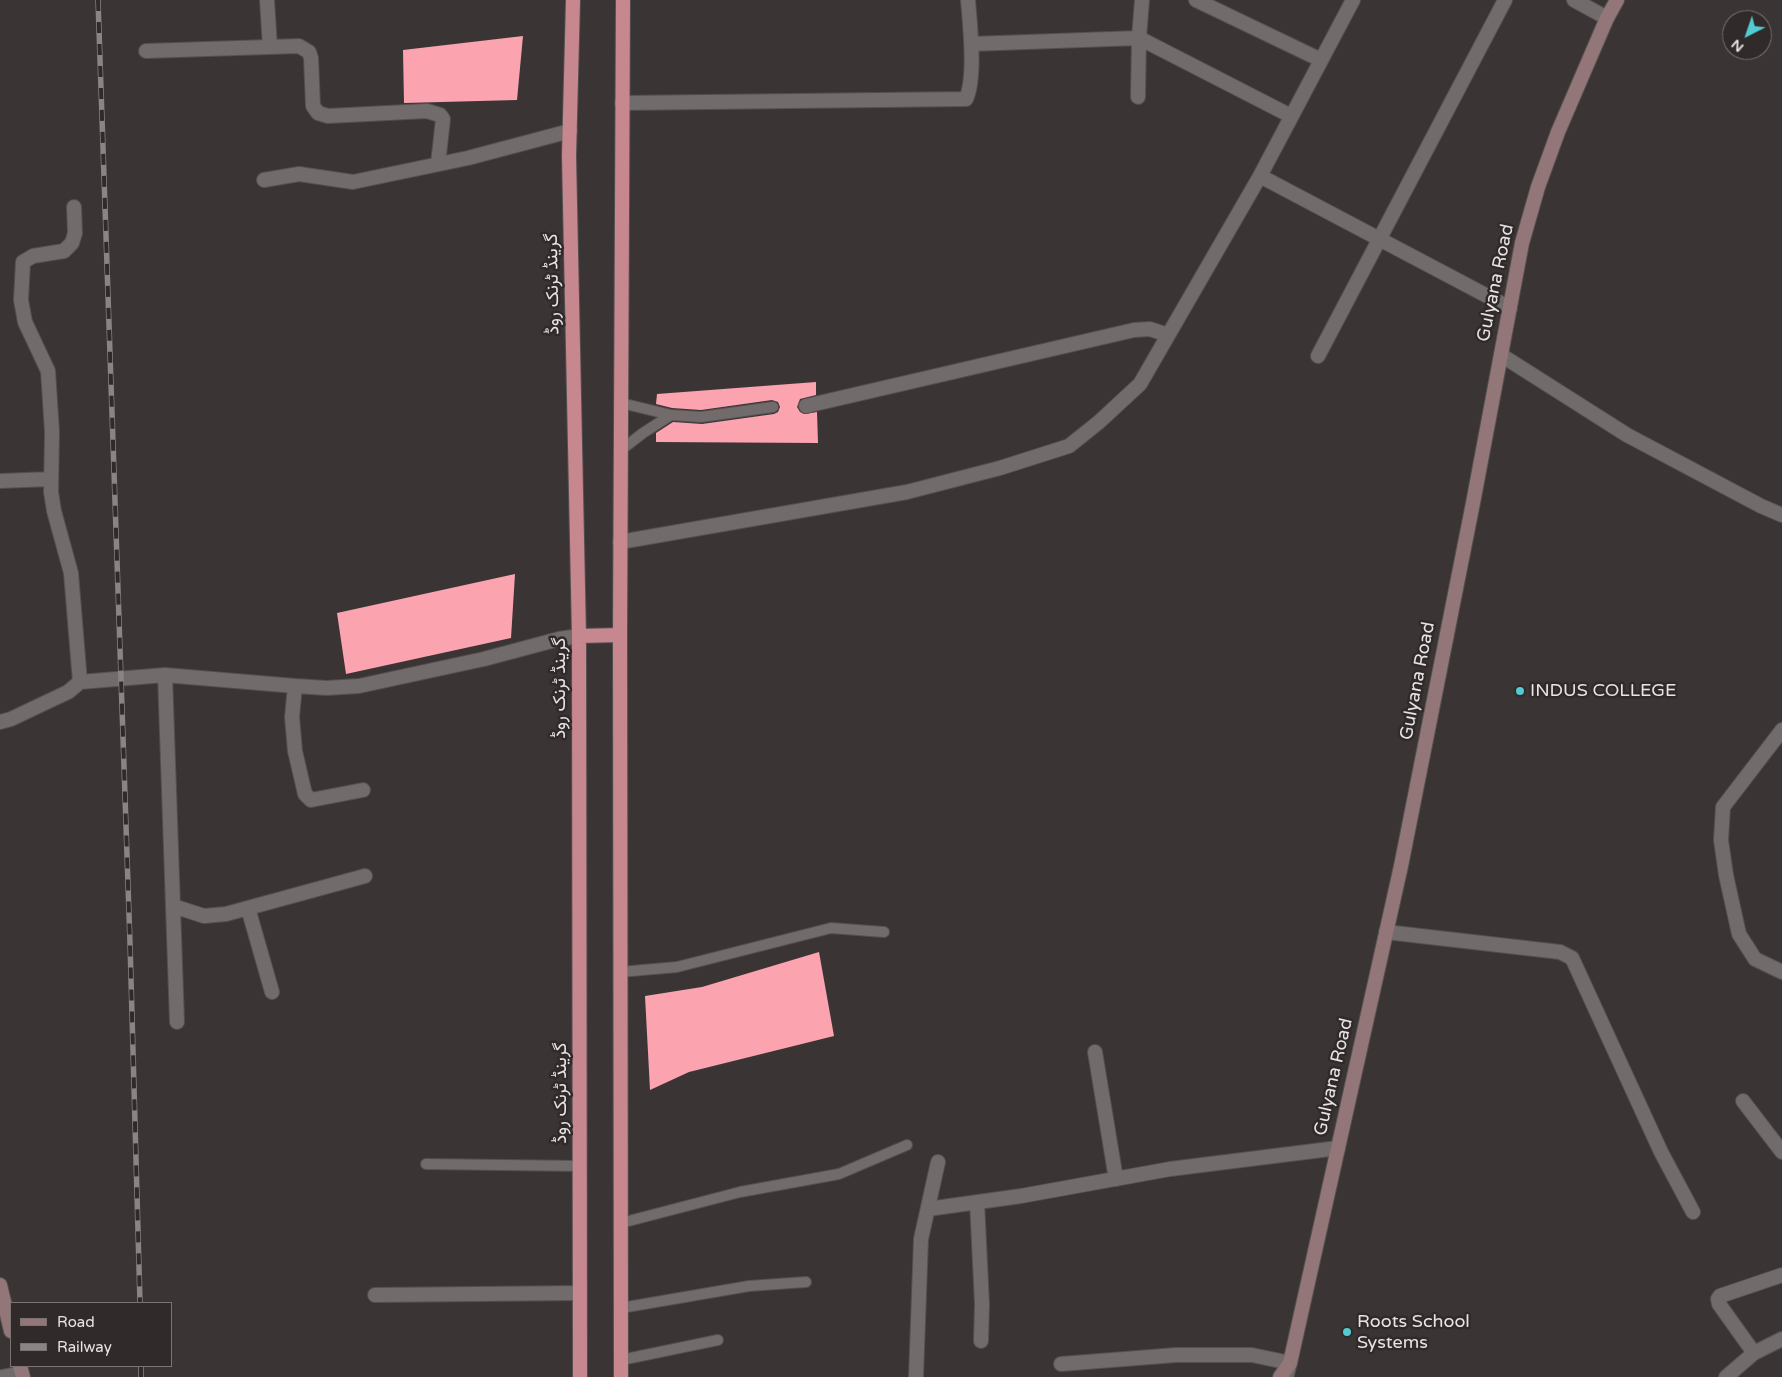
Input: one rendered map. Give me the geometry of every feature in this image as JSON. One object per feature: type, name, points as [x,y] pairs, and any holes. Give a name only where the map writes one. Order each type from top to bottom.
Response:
[{"type":"highway","name":"گرینڈ ٹرنک روڈ","points":[[573,0],[570,131],[579,636],[580,1377]]},
{"type":"highway","points":[[621,1377],[620,450],[623,0]]},
{"type":"highway","points":[[579,636],[620,635]]},
{"type":"main road","name":"Gulyana Road","points":[[1280,1377],[1290,1363],[1386,932],[1471,512],[1522,243],[1538,187],[1558,132],[1607,18],[1617,0]]},
{"type":"main road","points":[[0,1285],[10,1326]]},
{"type":"street","points":[[268,0],[270,47]]},
{"type":"street","points":[[622,103],[966,99],[970,91],[971,44],[968,0]]},
{"type":"street","points":[[1138,97],[1142,0]]},
{"type":"street","points":[[1196,0],[1322,60]]},
{"type":"street","points":[[1318,356],[1378,238],[1505,0]]},
{"type":"street","points":[[1574,0],[1607,18]]},
{"type":"street","points":[[620,542],[907,492],[1000,468],[1069,446],[1099,422],[1140,384],[1260,176],[1351,1]]},
{"type":"street","points":[[971,44],[1139,38],[1291,116]]},
{"type":"street","points":[[146,52],[299,46],[310,52],[313,106],[318,113],[328,116],[427,111],[440,115],[443,119],[438,164]]},
{"type":"street","points":[[264,180],[299,174],[353,182],[438,164],[570,131]]},
{"type":"street","points":[[1260,176],[1510,308]]},
{"type":"street","points":[[74,207],[75,233],[72,243],[64,251],[33,256],[23,262],[21,300],[25,322],[48,371],[52,432],[51,479],[54,511],[71,573],[80,682]]},
{"type":"street","points":[[806,406],[1134,330],[1150,329],[1168,335]]},
{"type":"street","points":[[1501,354],[1627,435],[1761,506],[1782,515]]},
{"type":"street","points":[[0,481],[51,479]]},
{"type":"street","points":[[0,722],[12,719],[68,692],[80,682],[165,674],[326,688],[359,686],[579,636]]},
{"type":"street","points":[[165,674],[178,1022]]},
{"type":"street","points":[[295,686],[292,717],[295,751],[304,794],[311,800],[363,790]]},
{"type":"street","points":[[1782,730],[1723,807],[1722,840],[1726,875],[1739,934],[1755,959],[1782,972]]},
{"type":"street","points":[[173,906],[204,916],[226,914],[365,876]]},
{"type":"street","points":[[248,908],[272,992]]},
{"type":"street","points":[[1386,932],[1560,952],[1572,958],[1661,1152],[1693,1212]]},
{"type":"street","points":[[1095,1052],[1116,1179]]},
{"type":"street","points":[[1743,1101],[1782,1152]]},
{"type":"street","points":[[928,1209],[1021,1196],[1170,1169],[1338,1148]]},
{"type":"street","points":[[916,1377],[921,1239],[938,1162]]},
{"type":"street","points":[[977,1202],[982,1304],[981,1341]]},
{"type":"street","points":[[1754,1353],[1719,1304],[1718,1298],[1782,1275]]},
{"type":"street","points":[[375,1295],[580,1293]]},
{"type":"street","points":[[1726,1377],[1754,1353],[1782,1339]]},
{"type":"street","points":[[1061,1364],[1176,1355],[1252,1355],[1290,1363],[1286,1377]]},
{"type":"street","points":[[2,1377],[21,1372]]},
{"type":"lane","points":[[621,402],[671,415],[701,416],[773,407]]},
{"type":"lane","points":[[620,450],[671,415]]},
{"type":"lane","points":[[620,972],[677,967],[831,928],[884,932]]},
{"type":"lane","points":[[621,1223],[740,1192],[839,1174],[907,1145]]},
{"type":"lane","points":[[426,1164],[580,1166]]},
{"type":"lane","points":[[621,1308],[749,1286],[806,1282]]},
{"type":"lane","points":[[621,1360],[718,1340]]},
{"type":"building","points":[[523,36],[517,100],[404,103],[403,50]]},
{"type":"building","points":[[816,382],[816,395],[800,399],[797,407],[804,414],[817,412],[818,443],[656,442],[656,433],[673,422],[702,424],[774,414],[778,412],[780,407],[778,402],[772,400],[701,410],[672,408],[656,404],[657,394]]},
{"type":"building","points":[[515,574],[511,638],[346,674],[337,613]]},
{"type":"building","points":[[819,952],[834,1036],[689,1072],[650,1090],[645,996],[702,987]]},
{"type":"railway","points":[[98,0],[130,943],[140,1302]]},
{"type":"railway","points":[[141,1367],[141,1377]]},
{"type":"place","name":"INDUS COLLEGE","points":[[1520,691]]},
{"type":"place","name":"Roots School Systems","points":[[1347,1332]]}]
